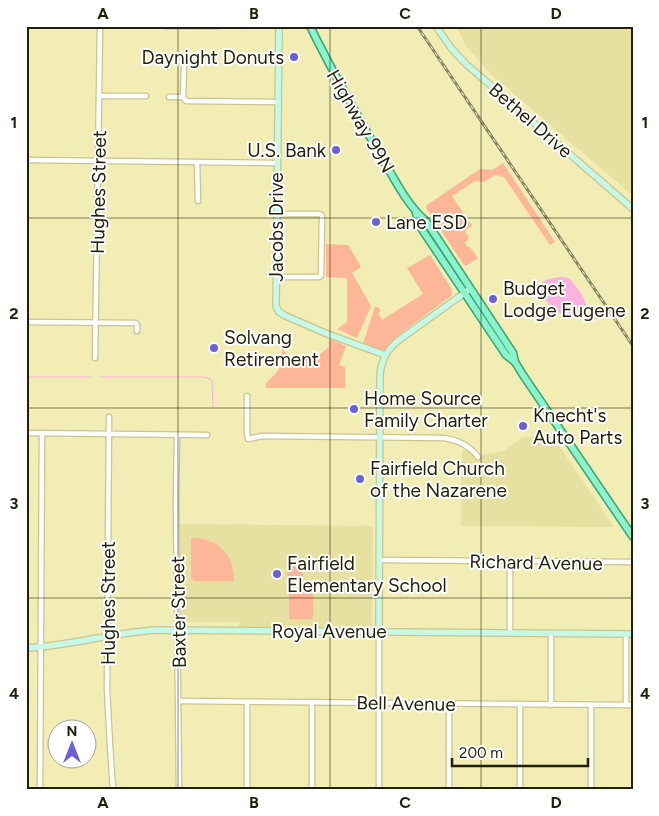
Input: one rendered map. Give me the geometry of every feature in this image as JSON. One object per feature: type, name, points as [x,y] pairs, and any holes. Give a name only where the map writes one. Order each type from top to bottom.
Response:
[{"type":"main road","name":"Highway 99N","points":[[310,26],[356,114],[416,213],[419,225],[464,294],[506,355],[515,362],[633,537]]},
{"type":"main road","name":"Highway 99N","points":[[416,213],[426,221],[513,353],[515,362]]},
{"type":"street","name":"Hughes Street","points":[[95,358],[100,26]]},
{"type":"street","points":[[164,26],[215,26]]},
{"type":"street","name":"Jacobs Drive","points":[[279,26],[276,306],[282,314],[385,356]]},
{"type":"street","name":"Bethel Drive","points":[[436,26],[451,48],[466,64],[633,209]]},
{"type":"street","points":[[183,98],[184,66]]},
{"type":"street","points":[[99,96],[146,96]]},
{"type":"street","points":[[169,98],[183,98],[186,101],[278,102]]},
{"type":"street","points":[[26,160],[277,163]]},
{"type":"street","points":[[197,162],[198,201]]},
{"type":"street","points":[[276,214],[320,214],[322,216],[322,275],[320,277],[276,277]]},
{"type":"street","points":[[379,790],[380,373],[385,356],[391,347],[470,289]]},
{"type":"street","points":[[26,322],[136,323],[137,330]]},
{"type":"street","points":[[247,396],[248,439],[262,436],[450,439],[467,447],[478,457]]},
{"type":"street","name":"Hughes Street","points":[[109,417],[108,720],[113,790]]},
{"type":"street","points":[[26,433],[207,435]]},
{"type":"street","points":[[40,790],[42,433]]},
{"type":"street","name":"Baxter Street","points":[[177,435],[179,790]]},
{"type":"street","name":"Richard Avenue","points":[[379,560],[633,562]]},
{"type":"street","points":[[510,562],[510,633]]},
{"type":"street","name":"Royal Avenue","points":[[26,648],[65,644],[135,631],[178,630],[630,634]]},
{"type":"street","points":[[551,633],[551,705]]},
{"type":"street","points":[[626,704],[630,634]]},
{"type":"street","name":"Bell Avenue","points":[[179,701],[633,705]]},
{"type":"street","points":[[247,702],[247,790]]},
{"type":"street","points":[[312,702],[312,790]]},
{"type":"street","points":[[449,704],[449,790]]},
{"type":"street","points":[[520,704],[520,790]]},
{"type":"street","points":[[591,705],[591,790]]},
{"type":"shaded area","points":[[456,26],[633,26],[633,196],[492,75],[466,46]]},
{"type":"shaded area","points":[[503,163],[555,242],[550,245],[504,177],[495,175],[484,182],[475,181],[452,196],[472,226],[465,231],[469,238],[465,243],[478,258],[466,266],[426,208],[427,205],[480,169],[492,170]]},
{"type":"shaded area","points":[[326,244],[348,245],[360,265],[360,268],[352,273],[371,306],[357,338],[337,329],[347,322],[347,278],[326,277]]},
{"type":"shaded area","points":[[430,255],[451,288],[452,295],[396,337],[384,351],[363,343],[375,307],[378,307],[381,311],[378,313],[382,320],[423,294],[407,268]]},
{"type":"shaded area","points":[[551,278],[569,278],[578,290],[586,303],[587,313],[573,318],[565,316],[551,307],[541,294],[538,287],[540,284]]},
{"type":"shaded area","points":[[330,339],[346,346],[339,365],[345,367],[345,388],[266,388],[266,383],[281,365],[282,349],[292,361],[300,355],[304,360],[308,357],[312,361],[330,346],[328,343]]},
{"type":"shaded area","points":[[523,437],[553,437],[614,527],[461,526],[462,450],[466,450],[474,456],[503,451]]},
{"type":"shaded area","name":"Fairfield Elementary School","points":[[180,524],[373,526],[372,628],[239,627],[239,622],[181,622]]},
{"type":"shaded area","points":[[191,538],[209,541],[223,549],[231,563],[234,581],[194,581],[191,578]]},
{"type":"shaded area","points":[[294,564],[300,568],[303,574],[302,581],[297,587],[287,586],[287,572]]},
{"type":"shaded area","points":[[289,589],[313,589],[313,619],[289,619]]},
{"type":"waterway","points":[[26,377],[91,377]]},
{"type":"waterway","points":[[100,377],[204,377],[212,382],[213,408]]},
{"type":"railway","points":[[417,26],[633,346]]},
{"type":"place","name":"Daynight Donuts","points":[[294,57]]},
{"type":"place","name":"U.S. Bank","points":[[336,150]]},
{"type":"place","name":"Lane ESD","points":[[376,222]]},
{"type":"place","name":"Budget Lodge Eugene","points":[[493,299]]},
{"type":"place","name":"Solvang Retirement","points":[[214,348]]},
{"type":"place","name":"Home Source Family Charter","points":[[354,409]]},
{"type":"place","name":"Knecht's Auto Parts","points":[[523,426]]},
{"type":"place","name":"Fairfield Church of the Nazarene","points":[[360,479]]},
{"type":"place","name":"Fairfield Elementary School","points":[[277,574]]}]
